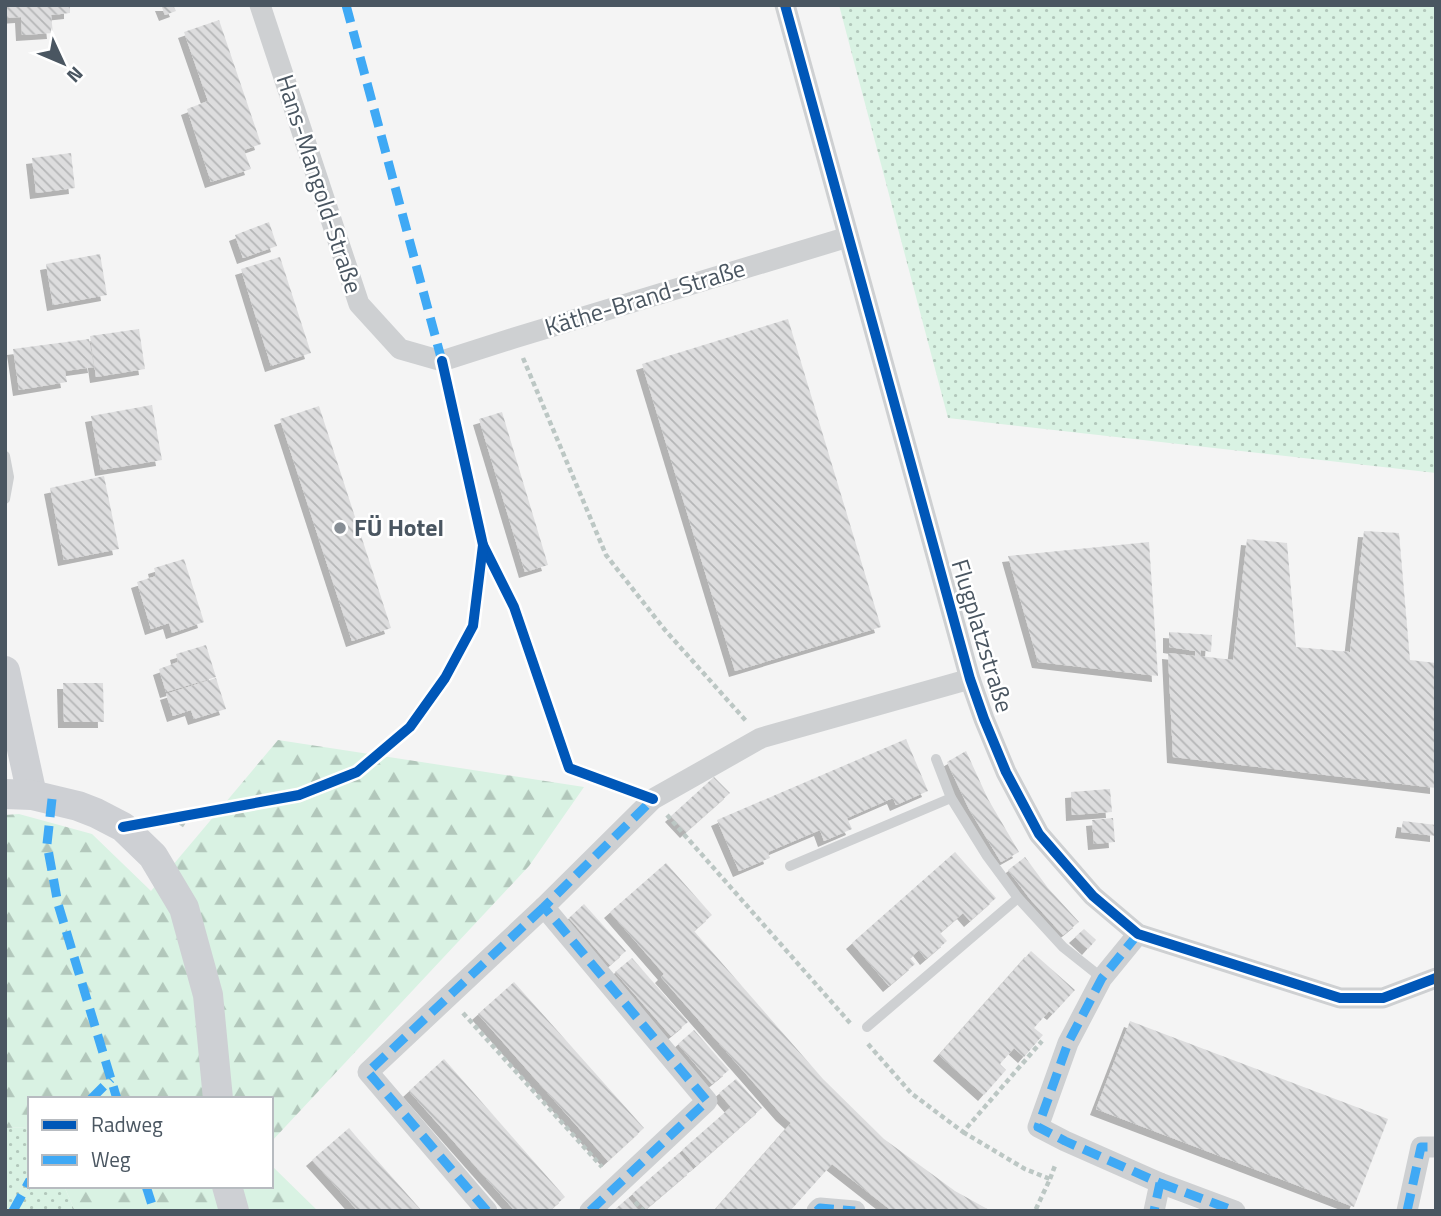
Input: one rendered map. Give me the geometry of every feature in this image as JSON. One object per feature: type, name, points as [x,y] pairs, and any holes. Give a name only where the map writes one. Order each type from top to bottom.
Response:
[{"type":"street","name":"Hans-Mangold-Straße","points":[[260,5],[359,304],[400,349],[442,361]]},
{"type":"street","name":"Flugplatzstraße","points":[[785,5],[970,679],[1006,772],[1039,834],[1093,896],[1138,934],[1340,998],[1383,999],[1436,978]]},
{"type":"street","name":"Käthe-Brand-Straße","points":[[442,361],[848,237]]},
{"type":"street","points":[[5,671],[19,794],[78,806],[123,827],[153,856],[184,908],[208,995],[218,1097]]},
{"type":"street","points":[[487,1211],[368,1072],[544,907],[653,799],[761,738],[970,679]]},
{"type":"street","points":[[544,907],[708,1101],[590,1211]]},
{"type":"street","points":[[1138,934],[1102,978],[1068,1043],[1038,1127],[1160,1183],[1234,1211]]},
{"type":"street","points":[[1407,1211],[1421,1147],[1436,1147]]},
{"type":"street","points":[[1154,1211],[1160,1183]]},
{"type":"street","points":[[228,1188],[234,1211]]},
{"type":"street","points":[[817,1211],[820,1208],[855,1211]]},
{"type":"lane","points":[[5,456],[9,477],[5,499]]},
{"type":"lane","points":[[936,759],[951,797],[987,856],[1018,898],[1063,947],[1102,978]]},
{"type":"lane","points":[[790,866],[951,797]]},
{"type":"lane","points":[[862,1029],[1018,898]]},
{"type":"path","points":[[514,338],[606,555],[665,630],[761,738]]},
{"type":"path","points":[[653,799],[862,1029]]},
{"type":"path","points":[[173,818],[185,825]]},
{"type":"path","points":[[448,996],[618,1186],[644,1211]]},
{"type":"path","points":[[963,1132],[1052,1030],[1068,1043]]},
{"type":"path","points":[[866,1042],[911,1093],[963,1132],[1025,1170],[1050,1179],[1035,1211]]},
{"type":"green space","points":[[839,5],[1436,5],[1436,473],[948,418]]},
{"type":"green space","points":[[278,740],[584,787],[529,866],[273,1140],[273,1097],[28,1097],[28,1127],[5,1128],[5,815],[19,814],[92,834],[151,891]]},
{"type":"green space","points":[[28,1127],[28,1188],[65,1188],[75,1211],[5,1211],[5,1128]]},
{"type":"green space","points":[[273,1167],[318,1211],[75,1211],[65,1188],[273,1188]]},
{"type":"building","points":[[5,5],[70,5],[70,13],[51,15],[53,33],[22,35],[21,17],[6,18]]},
{"type":"building","points":[[161,5],[173,5],[176,11],[165,15]]},
{"type":"building","points":[[219,20],[261,144],[244,150],[251,169],[211,182],[187,109],[208,101],[184,32]]},
{"type":"building","points":[[71,153],[75,188],[36,193],[32,158]]},
{"type":"building","points":[[269,222],[277,246],[243,258],[235,235]]},
{"type":"building","points":[[100,254],[107,295],[53,305],[46,264]]},
{"type":"building","points":[[280,257],[311,353],[271,366],[241,269]]},
{"type":"building","points":[[788,319],[881,627],[735,671],[642,364]]},
{"type":"building","points":[[139,329],[145,369],[96,377],[90,336]]},
{"type":"building","points":[[89,339],[94,367],[65,371],[67,382],[19,390],[13,349]]},
{"type":"building","points":[[152,405],[162,460],[101,470],[91,416]]},
{"type":"building","points":[[319,406],[391,628],[352,641],[280,419]]},
{"type":"building","points":[[502,412],[548,565],[525,572],[479,419]]},
{"type":"building","points":[[104,476],[119,549],[64,560],[50,488]]},
{"type":"building","points":[[1364,531],[1399,533],[1410,660],[1436,663],[1436,788],[1173,757],[1168,653],[1195,656],[1195,651],[1169,647],[1169,632],[1212,635],[1211,652],[1201,650],[1200,656],[1233,660],[1247,539],[1287,543],[1296,647],[1350,652]]},
{"type":"building","points":[[1149,542],[1158,676],[1038,662],[1008,556]]},
{"type":"building","points":[[184,559],[204,622],[172,633],[169,623],[151,629],[137,582],[156,576],[154,568]]},
{"type":"building","points":[[206,645],[216,677],[166,692],[159,669],[178,662],[176,654]]},
{"type":"building","points":[[216,678],[226,709],[194,719],[191,710],[173,716],[166,694]]},
{"type":"building","points":[[63,683],[103,683],[104,722],[64,722]]},
{"type":"building","points":[[906,739],[928,791],[896,805],[893,798],[847,818],[852,829],[824,841],[820,830],[768,852],[770,858],[739,871],[717,820]]},
{"type":"building","points":[[966,751],[988,799],[1019,852],[1001,862],[969,809],[947,762]]},
{"type":"building","points":[[714,777],[730,793],[686,832],[671,816]]},
{"type":"building","points":[[1110,789],[1112,812],[1072,815],[1071,792]]},
{"type":"building","points":[[1113,818],[1115,842],[1094,844],[1092,820]]},
{"type":"building","points":[[1403,821],[1436,825],[1436,836],[1401,832]]},
{"type":"building","points":[[955,852],[996,898],[970,921],[963,913],[940,933],[947,941],[926,959],[919,950],[910,958],[915,964],[889,986],[852,943]]},
{"type":"building","points":[[1025,857],[1048,888],[1079,922],[1063,935],[1008,870]]},
{"type":"building","points":[[666,863],[712,915],[694,931],[823,1079],[884,1139],[955,1191],[991,1211],[892,1211],[832,1164],[790,1211],[714,1211],[791,1123],[661,977],[664,974],[610,912]]},
{"type":"building","points":[[584,904],[626,951],[610,965],[569,918]]},
{"type":"building","points":[[1084,929],[1096,940],[1088,949],[1075,937]]},
{"type":"building","points":[[1031,951],[1075,990],[1053,1014],[1049,1011],[1034,1028],[1043,1035],[1024,1057],[1014,1048],[1000,1064],[1006,1070],[984,1095],[939,1055]]},
{"type":"building","points":[[632,958],[688,1022],[671,1036],[615,972]]},
{"type":"building","points":[[514,982],[644,1128],[608,1161],[478,1014]]},
{"type":"building","points":[[1130,1021],[1388,1119],[1354,1207],[1096,1109]]},
{"type":"building","points":[[694,1030],[729,1070],[712,1084],[678,1044]]},
{"type":"building","points":[[444,1059],[565,1197],[549,1211],[515,1211],[409,1091]]},
{"type":"building","points":[[736,1079],[762,1108],[696,1166],[682,1150],[731,1107],[719,1093]]},
{"type":"building","points":[[349,1128],[422,1211],[358,1211],[312,1160]]},
{"type":"building","points":[[679,1153],[693,1169],[646,1209],[632,1194]]},
{"type":"building","points":[[628,1198],[639,1211],[613,1211]]},
{"type":"marked path","points":[[346,5],[443,365]]},
{"type":"marked path","points":[[590,1211],[707,1101],[544,907],[653,799],[650,798]]},
{"type":"marked path","points":[[52,799],[47,844],[58,904],[116,1097]]},
{"type":"marked path","points":[[487,1211],[368,1072],[544,907]]},
{"type":"marked path","points":[[1138,934],[1102,978],[1068,1043],[1038,1127],[1160,1183],[1154,1211]]},
{"type":"marked path","points":[[93,1097],[111,1079]]},
{"type":"marked path","points":[[1407,1211],[1421,1147],[1436,1147]]},
{"type":"marked path","points":[[1160,1183],[1235,1211]]},
{"type":"marked path","points":[[13,1211],[28,1184]]},
{"type":"marked path","points":[[147,1188],[154,1211]]},
{"type":"marked path","points":[[817,1211],[820,1208],[855,1211]]},
{"type":"cycle path","points":[[785,5],[970,679],[1006,772],[1039,834],[1093,896],[1138,934],[1340,998],[1383,998],[1436,978]]},
{"type":"cycle path","points":[[123,827],[299,795],[357,772],[410,727],[445,678],[473,626],[483,545],[442,361]]},
{"type":"cycle path","points":[[483,545],[514,607],[569,768],[653,799]]},
{"type":"place","name":"FÜ Hotel","points":[[340,528]]}]
